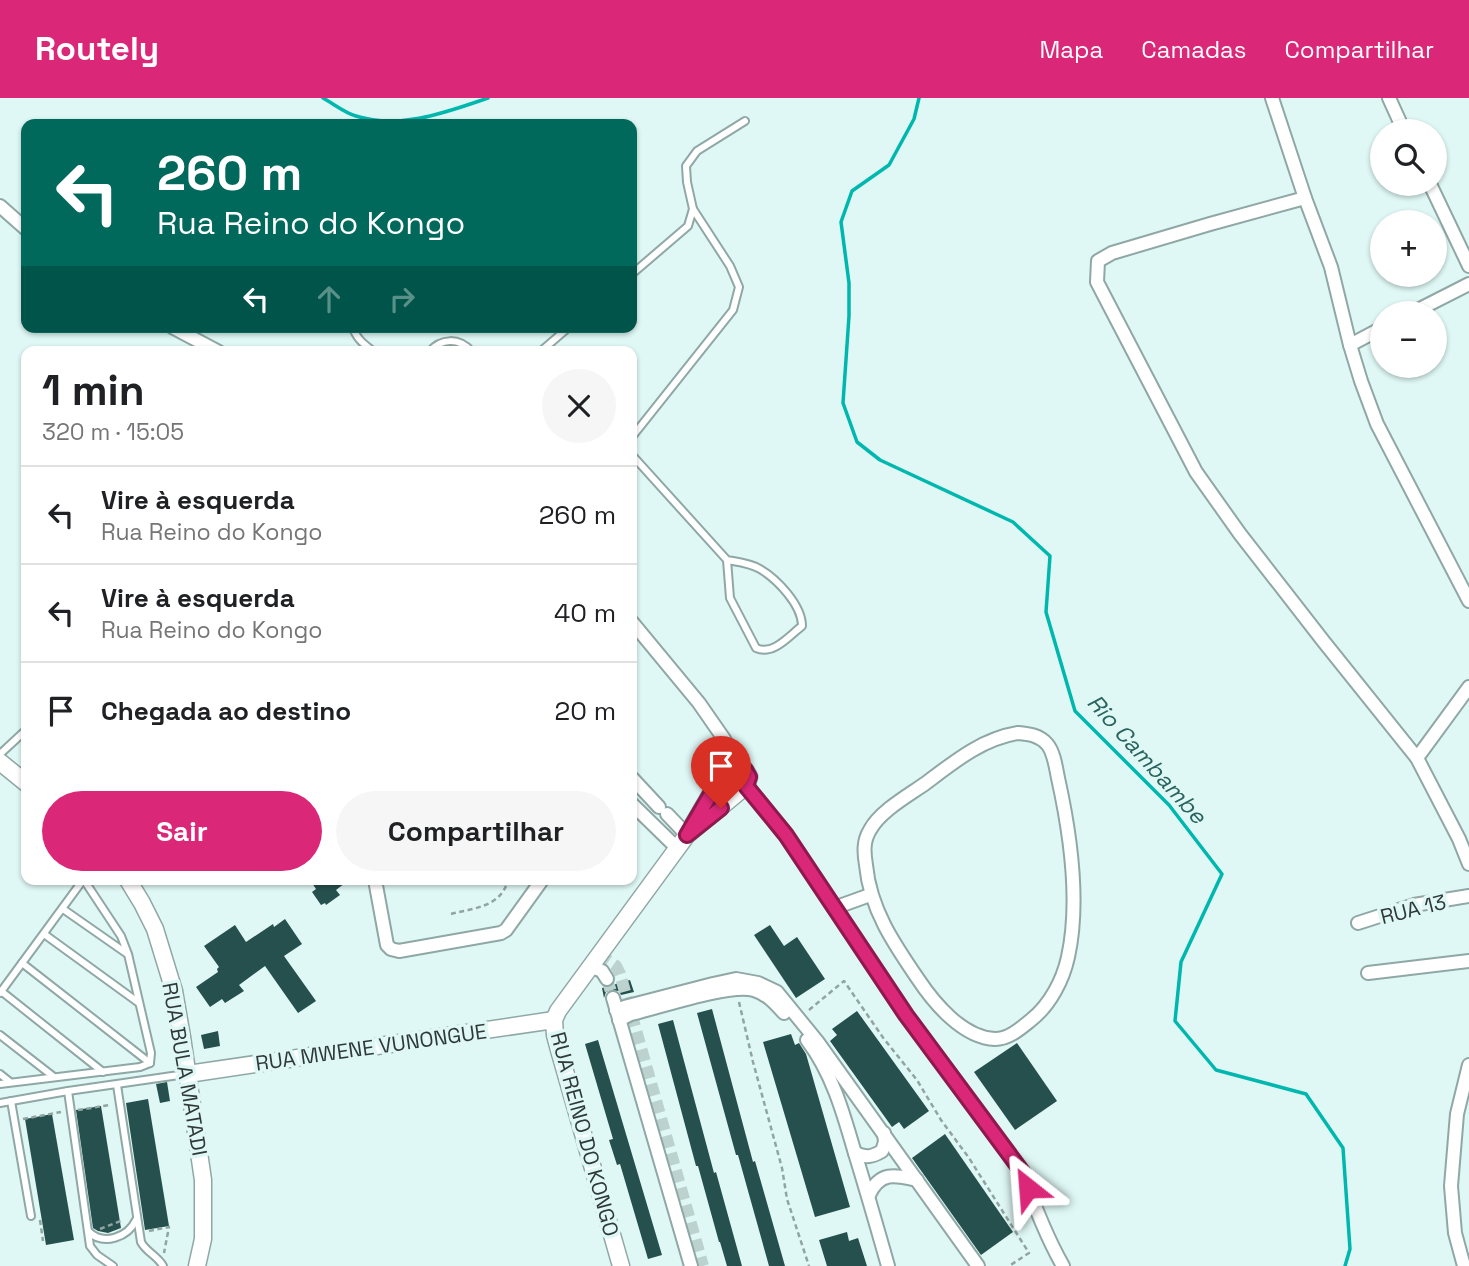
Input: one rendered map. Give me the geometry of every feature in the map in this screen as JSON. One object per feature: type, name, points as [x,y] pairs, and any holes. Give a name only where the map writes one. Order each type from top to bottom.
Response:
[{"type":"street","points":[[1272,98],[1331,267],[1350,345],[1377,424],[1469,601]]},
{"type":"street","points":[[1388,98],[1399,119]]},
{"type":"street","points":[[1436,196],[1469,266]]},
{"type":"street","points":[[1305,198],[1112,253],[1098,261],[1097,282],[1196,472],[1240,534],[1417,758],[1469,864]]},
{"type":"street","points":[[0,206],[21,225]]},
{"type":"street","points":[[1436,301],[1469,284]]},
{"type":"street","points":[[183,333],[208,346]]},
{"type":"street","points":[[1350,345],[1370,334]]},
{"type":"street","points":[[637,628],[699,703],[724,739],[736,765],[745,770],[749,777],[746,786],[786,835],[906,1015],[1023,1173],[1049,1241],[1063,1266]]},
{"type":"street","points":[[1417,758],[1469,687]]},
{"type":"street","points":[[1018,733],[1034,735],[1047,744],[1054,758],[1064,804],[1073,884],[1073,925],[1068,959],[1055,990],[1040,1013],[1013,1034],[995,1039],[972,1033],[950,1018],[929,996],[890,939],[870,895],[864,846],[869,831],[878,818],[981,745],[1018,733]]},
{"type":"street","points":[[0,762],[21,779]]},
{"type":"street","name":"RUA REINO DO KONGO","points":[[621,1266],[557,1042],[554,1020],[590,965],[687,835],[725,770],[736,765]]},
{"type":"street","points":[[637,784],[687,835]]},
{"type":"street","name":"RUA REINO DO KONGO","points":[[687,835],[746,786]]},
{"type":"street","points":[[644,818],[645,813],[660,808]]},
{"type":"street","points":[[637,810],[677,848]]},
{"type":"street","name":"RUA BULA MATADI","points":[[131,885],[151,920],[174,991],[203,1180],[203,1239],[197,1266]]},
{"type":"street","points":[[376,885],[387,945],[399,951],[501,933],[506,930],[538,885]]},
{"type":"street","points":[[834,908],[870,895]]},
{"type":"street","name":"RUA 13","points":[[1358,923],[1414,905],[1469,896]]},
{"type":"street","points":[[1368,973],[1469,961]]},
{"type":"street","points":[[590,965],[602,971],[607,979]]},
{"type":"street","points":[[616,1009],[736,979],[758,983],[777,992],[799,1017],[978,1266]]},
{"type":"street","points":[[616,1009],[631,1014],[736,989],[753,990],[771,999],[812,1047],[839,1098],[888,1266]]},
{"type":"street","points":[[616,1009],[691,1266]]},
{"type":"street","name":"RUA MWENE VUNONGUE","points":[[188,1074],[554,1020]]},
{"type":"street","points":[[1464,1266],[1455,1233],[1451,1186],[1457,1114],[1469,1065]]},
{"type":"street","points":[[855,1153],[863,1157],[882,1151],[884,1133]]},
{"type":"street","points":[[869,1195],[878,1180],[887,1176],[917,1180]]},
{"type":"street","points":[[1455,1233],[1469,1229]]},
{"type":"lane","points":[[637,431],[733,310],[739,287],[730,266],[693,209],[686,166],[697,151],[745,121]]},
{"type":"lane","points":[[637,270],[688,226],[693,209]]},
{"type":"lane","points":[[547,346],[562,333]]},
{"type":"lane","points":[[434,346],[452,340],[467,346]]},
{"type":"lane","points":[[637,461],[727,560],[760,569],[784,589],[802,618],[802,626],[771,650],[756,648],[730,598],[727,560]]},
{"type":"lane","points":[[0,754],[21,735]]},
{"type":"lane","points":[[80,885],[1,992],[103,1072]]},
{"type":"lane","points":[[87,885],[121,936],[128,954],[151,1053],[150,1063]]},
{"type":"lane","points":[[62,908],[128,954]]},
{"type":"lane","points":[[44,934],[139,1003]]},
{"type":"lane","points":[[22,963],[150,1063]]},
{"type":"lane","points":[[0,1035],[54,1077]]},
{"type":"lane","points":[[0,1084],[140,1067],[150,1063]]},
{"type":"lane","points":[[0,1074],[10,1082]]},
{"type":"lane","points":[[0,1103],[188,1074]]},
{"type":"lane","points":[[117,1085],[141,1242],[162,1264]]},
{"type":"lane","points":[[68,1091],[90,1246],[97,1255],[113,1266]]},
{"type":"lane","points":[[11,1101],[31,1216]]},
{"type":"lane","points":[[89,1232],[100,1239],[121,1236],[132,1228],[137,1216]]},
{"type":"path","points":[[451,914],[496,901],[506,885]]},
{"type":"path","points":[[799,1017],[844,981],[884,1039],[917,1080],[1030,1253],[1009,1266]]},
{"type":"path","points":[[736,989],[746,1037],[782,1168],[787,1199],[808,1266]]},
{"type":"path","points":[[15,1120],[120,1103]]},
{"type":"path","points":[[89,1232],[137,1216]]},
{"type":"path","points":[[142,1232],[169,1227],[162,1264]]},
{"type":"building","points":[[313,885],[342,885],[336,890],[340,895],[326,905],[321,905],[312,892],[316,889]]},
{"type":"building","points":[[285,919],[302,944],[284,956],[316,1001],[298,1013],[265,966],[239,985],[244,991],[225,1003],[222,999],[210,1007],[196,987],[218,972],[219,967],[204,946],[235,925],[246,942]]},
{"type":"building","points":[[770,925],[784,946],[797,937],[825,979],[796,998],[754,935]]},
{"type":"building","points":[[630,980],[634,992],[621,995],[619,991],[611,990],[606,992],[604,998],[602,988]]},
{"type":"building","points":[[712,1009],[753,1162],[755,1161],[785,1266],[769,1266],[736,1155],[697,1013]]},
{"type":"building","points":[[857,1011],[929,1111],[904,1129],[899,1122],[892,1127],[830,1041],[837,1035],[832,1029]]},
{"type":"building","points":[[673,1020],[742,1266],[727,1266],[696,1166],[658,1024]]},
{"type":"building","points":[[218,1031],[220,1046],[204,1049],[201,1035]]},
{"type":"building","points":[[791,1034],[795,1045],[799,1043],[806,1054],[850,1207],[815,1217],[763,1042]]},
{"type":"building","points":[[598,1040],[662,1255],[648,1259],[620,1164],[617,1165],[609,1140],[613,1139],[585,1044]]},
{"type":"building","points":[[1017,1043],[1057,1101],[1015,1130],[974,1072]]},
{"type":"building","points":[[167,1082],[170,1101],[160,1103],[156,1084]]},
{"type":"building","points":[[148,1099],[169,1226],[145,1230],[126,1103]]},
{"type":"building","points":[[101,1106],[121,1228],[108,1233],[93,1228],[76,1110]]},
{"type":"building","points":[[52,1114],[74,1240],[46,1245],[25,1119]]},
{"type":"building","points":[[945,1134],[1013,1232],[981,1255],[912,1158]]},
{"type":"building","points":[[847,1232],[849,1241],[858,1238],[867,1266],[827,1266],[819,1240]]},
{"type":"waterway","name":"Rio Cambambe","points":[[323,98],[352,115],[369,119]]},
{"type":"waterway","name":"Rio Cambambe","points":[[414,119],[488,98]]},
{"type":"waterway","name":"Rio Cambambe","points":[[919,98],[914,119],[889,165],[852,191],[841,222],[849,283],[843,403],[857,442],[880,460],[1013,522],[1050,556],[1046,612],[1075,711],[1169,805],[1222,874],[1181,962],[1175,1021],[1216,1070],[1306,1094],[1343,1148],[1350,1249],[1345,1266]]},
{"type":"tunnel","points":[[599,954],[616,966],[620,974],[703,1266]]},
{"type":"tunnel","points":[[607,979],[613,998]]},
{"type":"route","points":[[721,808],[687,835],[725,770],[736,765],[745,770],[749,777],[746,786],[786,835],[906,1015],[1023,1173],[1028,1188]]}]
